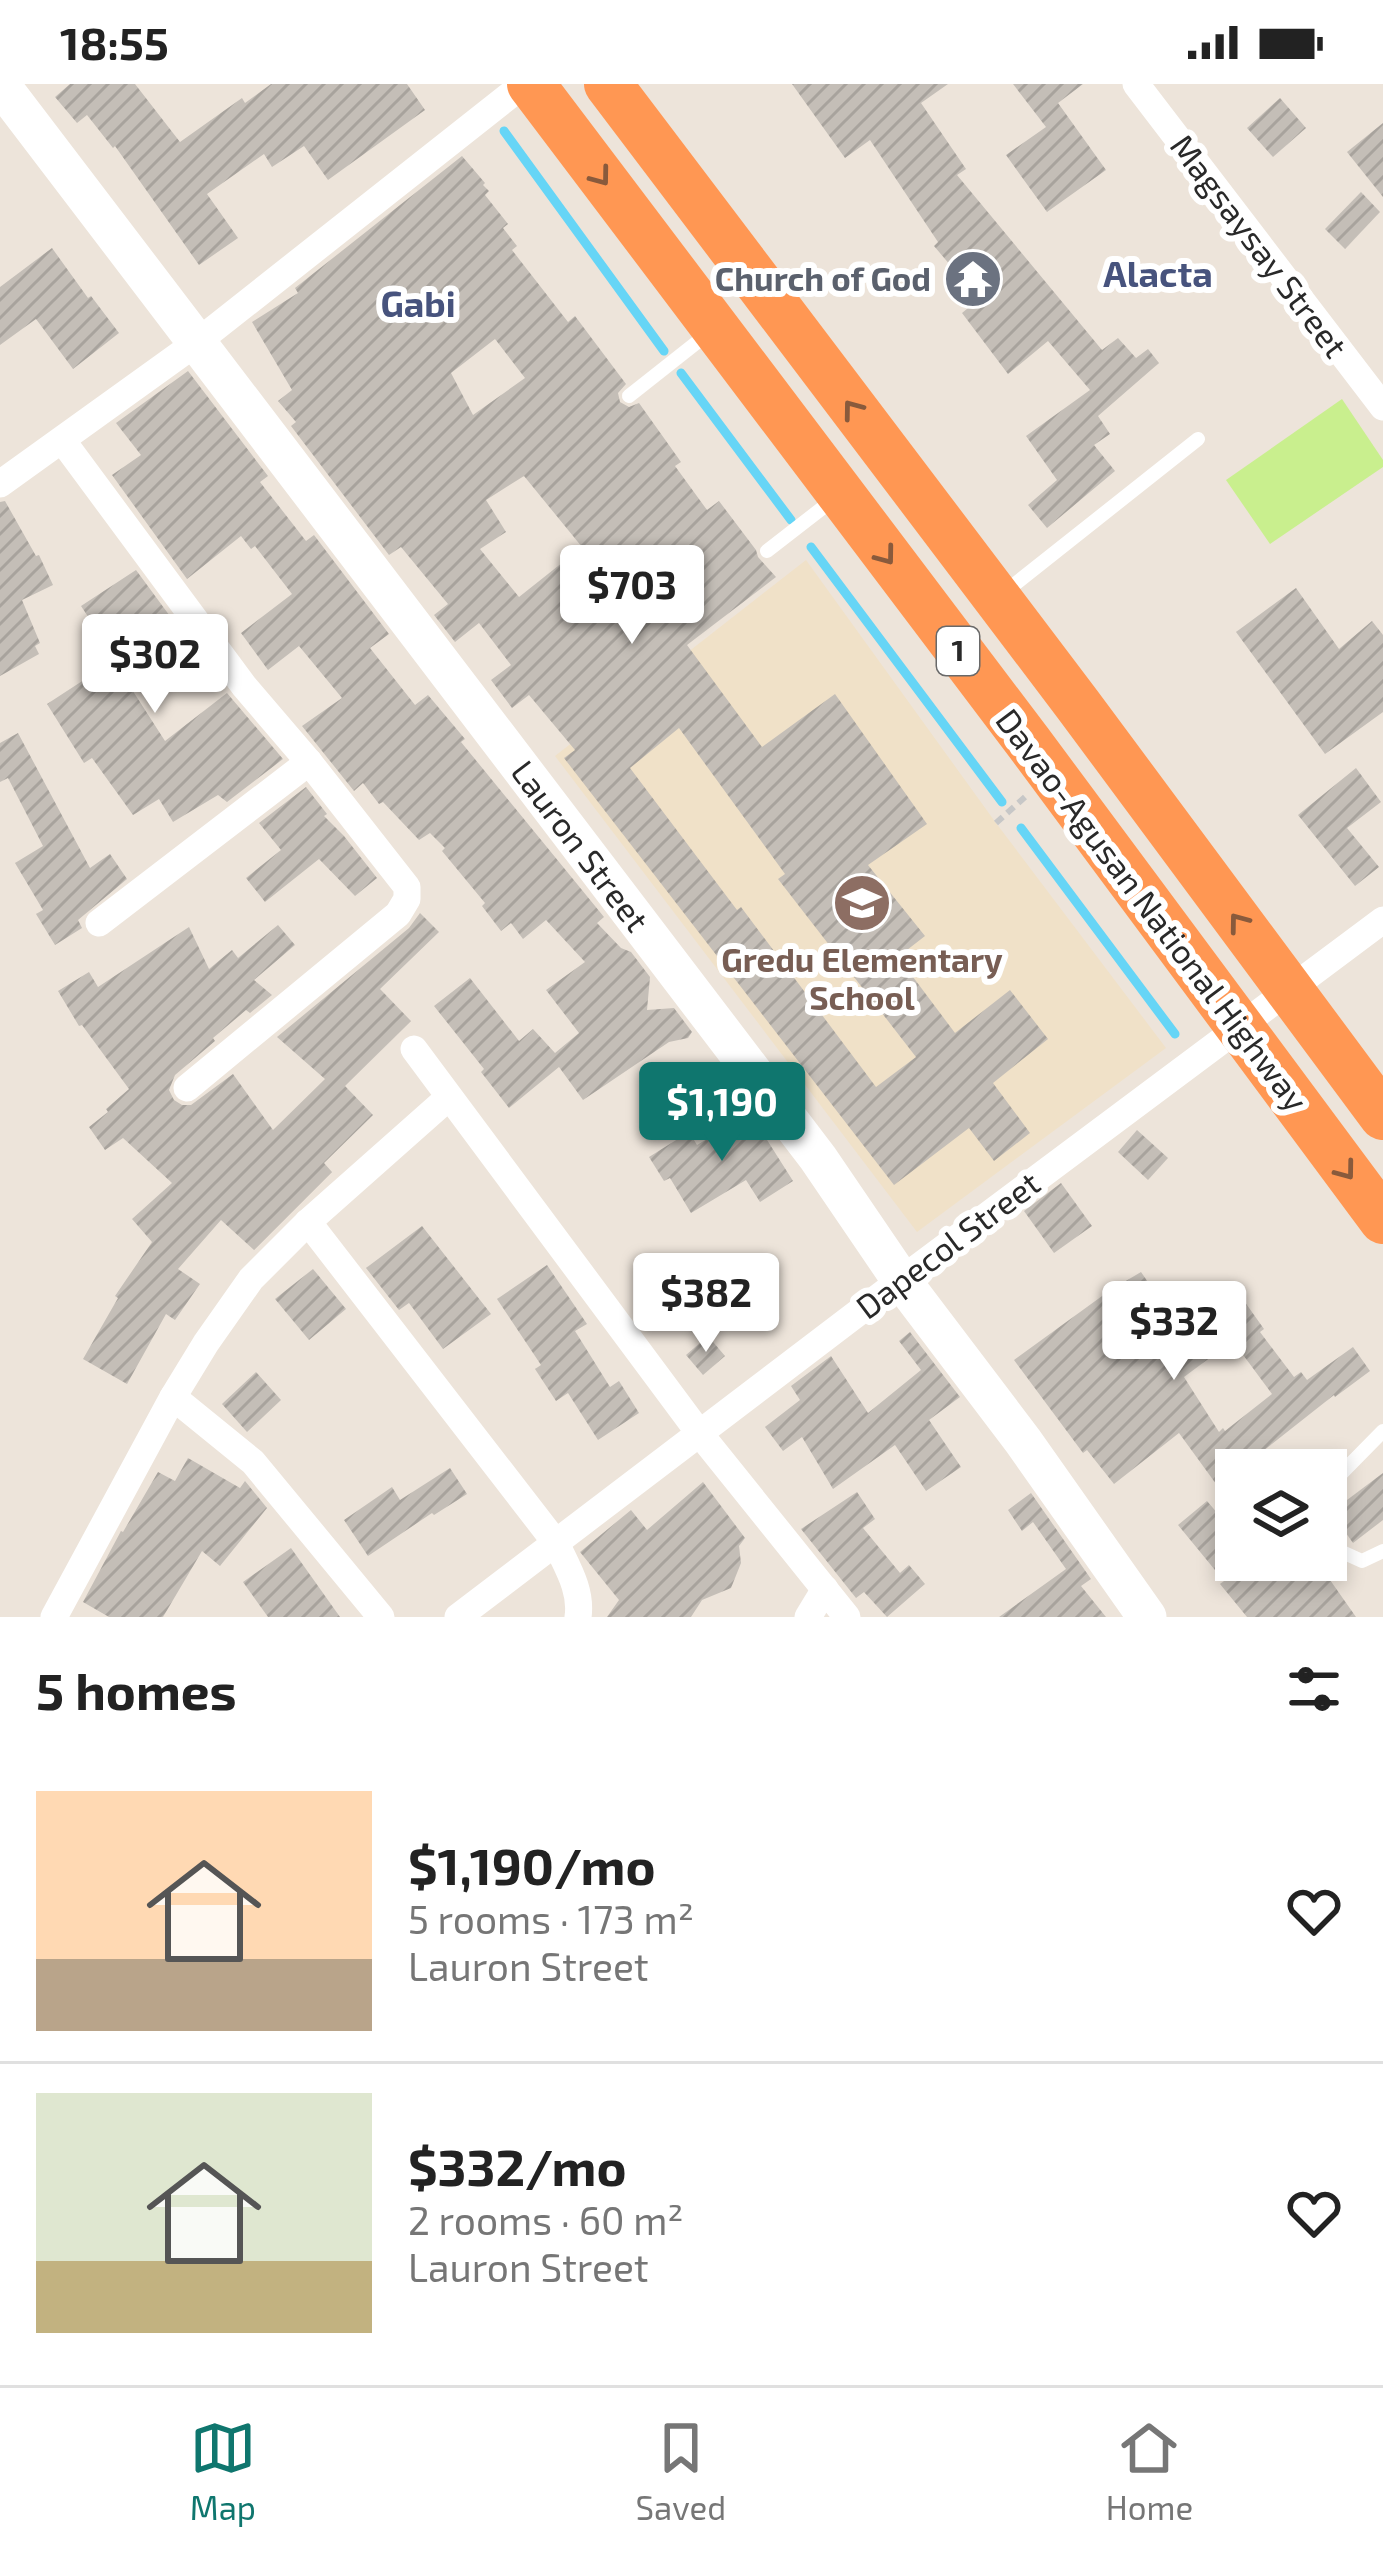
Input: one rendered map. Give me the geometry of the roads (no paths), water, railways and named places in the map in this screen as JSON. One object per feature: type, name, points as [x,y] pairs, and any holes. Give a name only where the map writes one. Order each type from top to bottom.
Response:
[{"type":"highway","name":"Davao-Agusan National Highway","points":[[527,84],[1029,743],[1383,1220]]},
{"type":"highway","name":"Davao-Agusan National Highway","points":[[608,84],[1383,1116]]},
{"type":"highway","points":[[846,503],[901,474]]},
{"type":"highway","points":[[1029,743],[1078,705]]},
{"type":"street","name":"Lauron Street","points":[[0,84],[818,1158],[901,1280],[1148,1617]]},
{"type":"street","points":[[0,484],[196,344],[527,84]]},
{"type":"street","name":"Magsaysay Street","points":[[1136,84],[1383,407]]},
{"type":"street","points":[[62,440],[244,686],[407,886],[398,914],[187,1088]]},
{"type":"street","points":[[99,923],[309,762]]},
{"type":"street","name":"Dapecol Street","points":[[458,1617],[1383,920]]},
{"type":"street","points":[[414,1049],[700,1434],[847,1617]]},
{"type":"street","points":[[54,1617],[173,1397],[251,1279],[449,1096]]},
{"type":"street","points":[[308,1222],[556,1543],[577,1588],[578,1617]]},
{"type":"street","points":[[173,1397],[253,1462],[380,1617]]},
{"type":"street","points":[[808,1617],[825,1589]]},
{"type":"lane","points":[[629,396],[714,328]]},
{"type":"lane","points":[[997,599],[1198,439]]},
{"type":"lane","points":[[767,551],[846,503]]},
{"type":"lane","points":[[1347,1468],[1383,1431]]},
{"type":"lane","points":[[1347,1554],[1362,1562],[1383,1551]]},
{"type":"waterway","points":[[504,131],[664,351]]},
{"type":"waterway","points":[[681,373],[791,520]]},
{"type":"waterway","points":[[811,547],[1002,802]]},
{"type":"waterway","points":[[1021,828],[1175,1034]]},
{"type":"place","name":"Church of God","points":[[973,279]]},
{"type":"place","name":"Gredu Elementary School","points":[[862,903]]},
{"type":"district","name":"Alacta","points":[[1158,274]]},
{"type":"district","name":"Gabi","points":[[418,304]]}]
